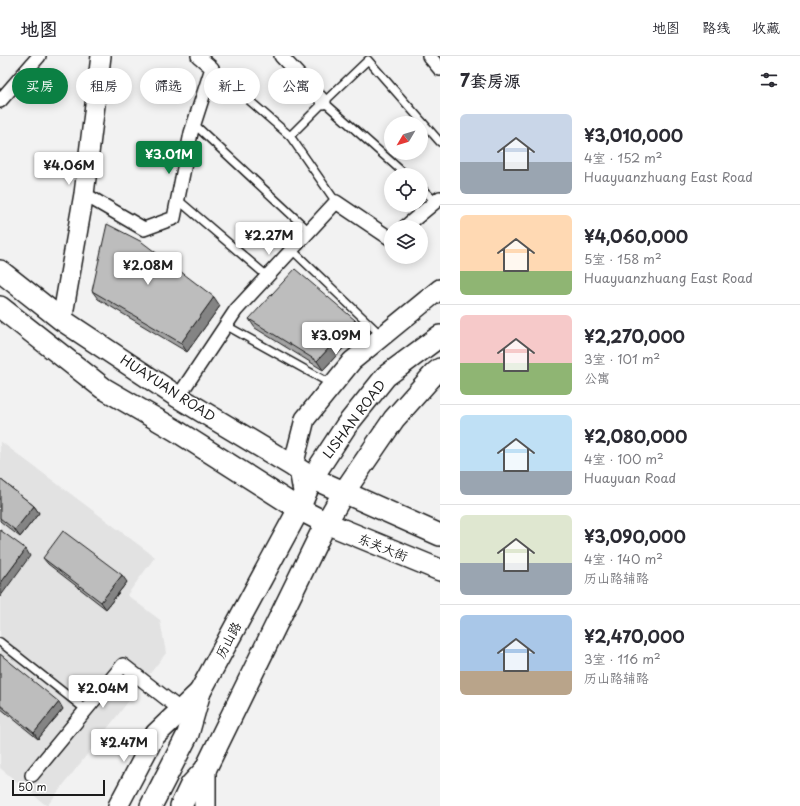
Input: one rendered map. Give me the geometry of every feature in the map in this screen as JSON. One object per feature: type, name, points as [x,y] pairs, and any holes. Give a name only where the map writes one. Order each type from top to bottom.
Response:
[{"type":"main road","name":"HUAYUAN ROAD","points":[[0,271],[62,320],[178,397],[312,478],[344,492]]},
{"type":"main road","points":[[0,307],[103,388],[182,435],[299,509],[326,523]]},
{"type":"main road","name":"LISHAN ROAD","points":[[312,478],[346,426],[386,376],[440,336]]},
{"type":"main road","points":[[181,806],[192,785],[205,770],[326,523],[344,492],[394,419],[438,371]]},
{"type":"main road","name":"历山路","points":[[151,806],[188,734],[200,692],[299,509],[312,478]]},
{"type":"main road","points":[[344,492],[440,535]]},
{"type":"main road","name":"东关大街","points":[[326,523],[440,570]]},
{"type":"main road","points":[[156,734],[200,692]]},
{"type":"main road","points":[[205,770],[205,806]]},
{"type":"street","points":[[0,101],[39,56]]},
{"type":"street","points":[[62,320],[84,194],[101,56]]},
{"type":"street","points":[[198,56],[212,68]]},
{"type":"street","points":[[281,56],[292,68]]},
{"type":"street","points":[[429,56],[440,69]]},
{"type":"street","points":[[84,194],[144,229],[174,218],[191,133],[204,93]]},
{"type":"street","points":[[414,220],[438,200]]},
{"type":"street","points":[[178,397],[227,326],[236,310],[336,202],[384,234]]},
{"type":"street","points":[[292,466],[305,419],[352,361],[440,289]]},
{"type":"street","points":[[32,776],[123,665],[181,710]]},
{"type":"street","points":[[118,806],[156,734]]},
{"type":"lane","points":[[398,168],[324,102],[368,60],[440,142]]},
{"type":"lane","points":[[253,104],[290,136],[336,202]]},
{"type":"lane","points":[[290,136],[322,104]]},
{"type":"lane","points":[[194,124],[309,231]]},
{"type":"lane","points":[[428,193],[438,200]]},
{"type":"lane","points":[[177,199],[267,276]]},
{"type":"lane","points":[[292,250],[382,336]]},
{"type":"lane","points":[[227,326],[333,385]]},
{"type":"lane","points":[[292,466],[299,509]]},
{"type":"lane","points":[[0,642],[86,710]]},
{"type":"shaded area","points":[[0,441],[155,557],[127,595],[160,620],[166,653],[47,806],[0,768]]},
{"type":"building","points":[[107,224],[142,242],[214,297],[181,343],[92,291]]},
{"type":"building","points":[[295,269],[355,320],[317,361],[249,319]]},
{"type":"building","points":[[0,479],[34,506],[15,530],[0,518]]},
{"type":"building","points":[[0,530],[26,549],[0,584]]},
{"type":"building","points":[[63,531],[122,575],[101,602],[43,558]]},
{"type":"building","points":[[0,654],[59,702],[34,733],[0,705]]}]
